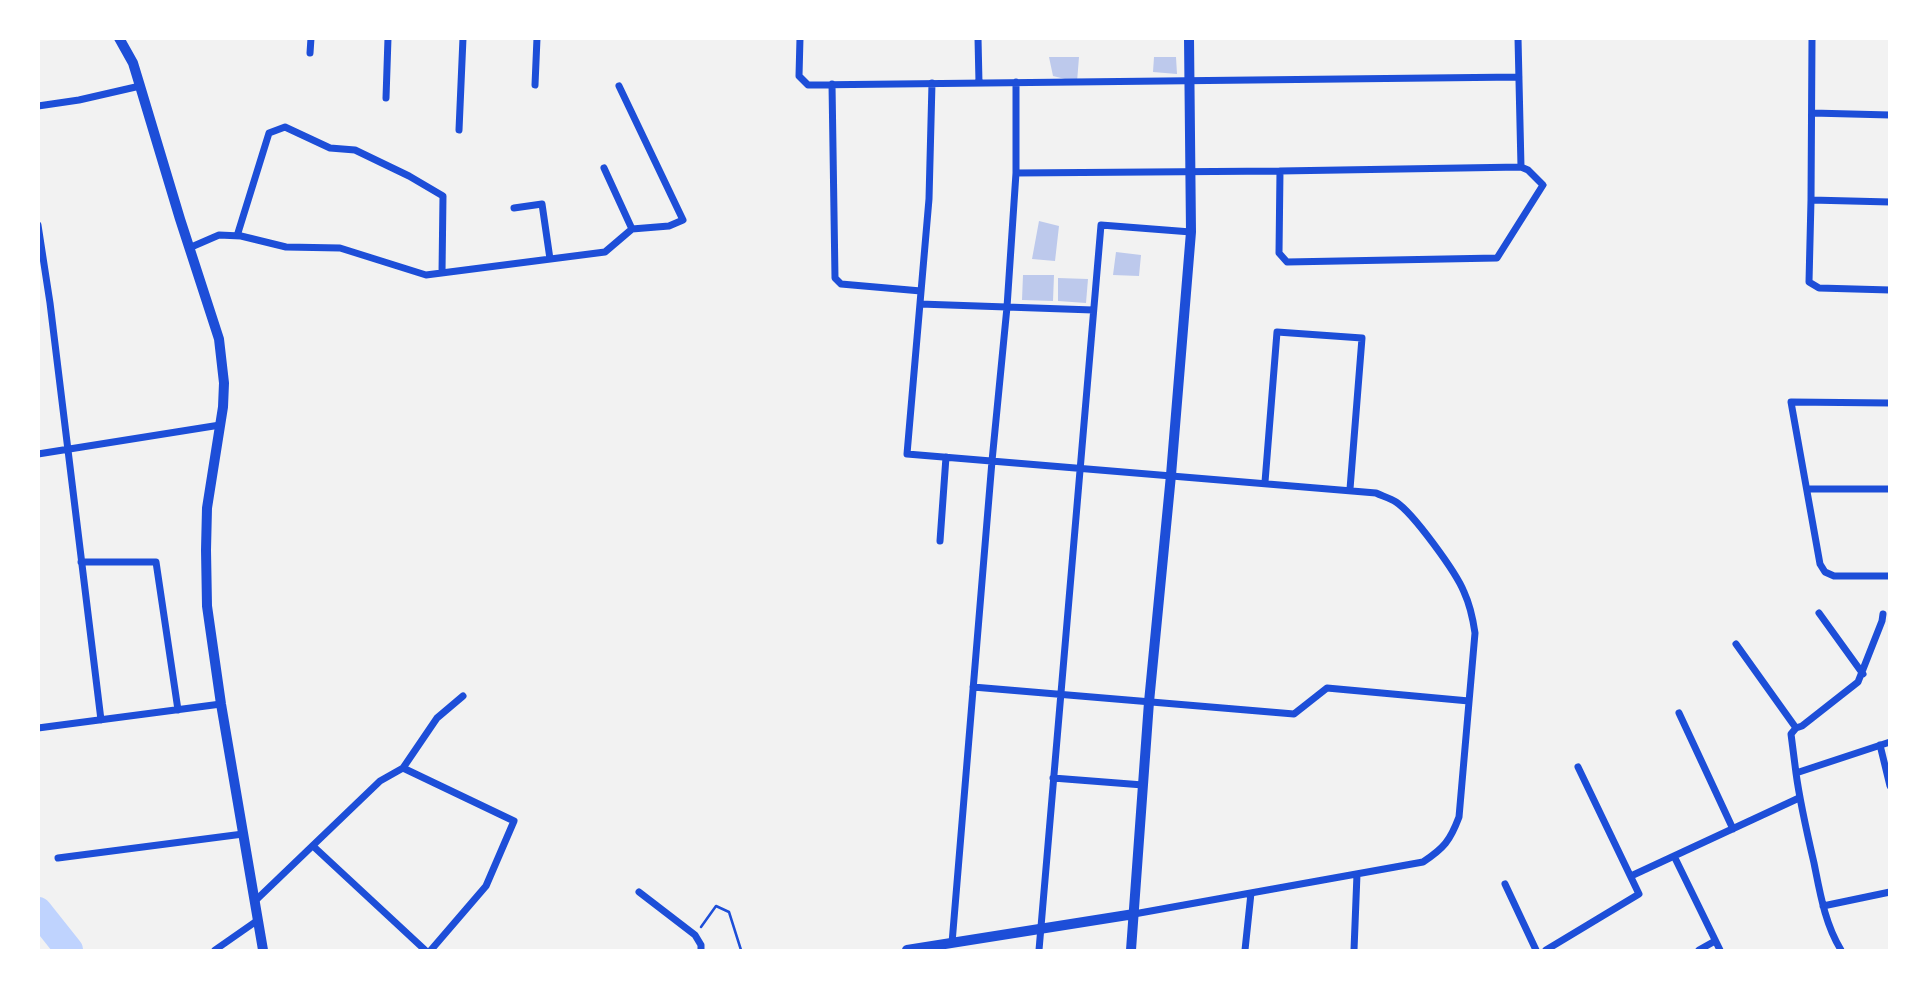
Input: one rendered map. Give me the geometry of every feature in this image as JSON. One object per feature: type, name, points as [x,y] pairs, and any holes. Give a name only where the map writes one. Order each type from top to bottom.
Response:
[{"type":"street","points":[[119,38],[133,63],[219,339],[224,383],[223,407],[207,508],[207,606],[220,704],[263,950]]},
{"type":"street","points":[[310,53],[311,38]]},
{"type":"street","points":[[386,98],[388,38]]},
{"type":"street","points":[[459,130],[463,38]]},
{"type":"street","points":[[535,85],[537,38]]},
{"type":"street","points":[[800,38],[799,76],[808,85],[1519,78]]},
{"type":"street","points":[[978,38],[979,83]]},
{"type":"street","points":[[1131,950],[1149,702],[1191,232],[1189,38]]},
{"type":"street","points":[[1518,38],[1521,167]]},
{"type":"street","points":[[1812,38],[1809,282],[1819,288],[1889,290]]},
{"type":"street","points":[[952,943],[1007,307],[1016,173],[1016,82]]},
{"type":"street","points":[[907,950],[1134,914],[1423,862],[1442,850],[1459,817],[1475,634],[1472,612],[1464,589],[1453,571],[1412,516],[1396,502],[1376,493],[907,454],[929,199],[932,83]]},
{"type":"street","points":[[832,84],[835,278],[841,284],[921,291]]},
{"type":"street","points":[[38,106],[140,86]]},
{"type":"street","points":[[189,248],[219,236],[237,236],[286,247],[340,248],[426,275],[605,252],[632,229],[669,226],[683,220],[619,86]]},
{"type":"street","points":[[1812,113],[1889,115]]},
{"type":"street","points":[[237,236],[269,133],[285,127],[330,148],[355,150],[443,196],[442,273]]},
{"type":"street","points":[[1016,173],[1280,172],[1521,167],[1528,170],[1543,185],[1497,258],[1287,262],[1279,253],[1280,172]]},
{"type":"street","points":[[604,168],[632,229]]},
{"type":"street","points":[[1811,200],[1889,202]]},
{"type":"street","points":[[514,208],[542,204],[550,259]]},
{"type":"street","points":[[38,225],[101,720]]},
{"type":"street","points":[[1039,950],[1101,225],[1191,232]]},
{"type":"street","points":[[920,304],[1093,310]]},
{"type":"street","points":[[1265,482],[1277,332],[1362,338],[1350,489]]},
{"type":"street","points":[[1889,403],[1791,402],[1820,564],[1825,572],[1834,576],[1889,576]]},
{"type":"street","points":[[38,454],[220,425]]},
{"type":"street","points":[[940,541],[946,457]]},
{"type":"street","points":[[1807,489],[1889,489]]},
{"type":"street","points":[[81,562],[156,562],[178,710]]},
{"type":"street","points":[[1819,613],[1863,674]]},
{"type":"street","points":[[1840,950],[1830,933],[1823,906],[1799,798],[1791,734],[1796,727],[1802,726],[1858,682],[1883,614]]},
{"type":"street","points":[[1736,644],[1796,727]]},
{"type":"street","points":[[973,687],[1294,714],[1327,688],[1469,701]]},
{"type":"street","points":[[255,901],[380,781],[403,768],[437,718],[463,696]]},
{"type":"street","points":[[38,729],[220,704]]},
{"type":"street","points":[[1679,713],[1733,829]]},
{"type":"street","points":[[1796,773],[1889,742]]},
{"type":"street","points":[[1880,745],[1889,786]]},
{"type":"street","points":[[1546,950],[1639,894],[1578,767]]},
{"type":"street","points":[[403,768],[514,821],[486,886],[431,950]]},
{"type":"street","points":[[1053,778],[1143,785]]},
{"type":"street","points":[[1630,877],[1799,798]]},
{"type":"street","points":[[58,858],[243,834]]},
{"type":"street","points":[[313,846],[425,950]]},
{"type":"street","points":[[1674,856],[1720,950]]},
{"type":"street","points":[[1354,950],[1357,874]]},
{"type":"street","points":[[1505,884],[1536,950]]},
{"type":"street","points":[[639,892],[695,935],[701,950]]},
{"type":"street","points":[[1823,906],[1889,892]]},
{"type":"street","points":[[1245,950],[1251,893]]},
{"type":"street","points":[[215,950],[258,920]]},
{"type":"street","points":[[1699,950],[1715,941]]},
{"type":"path","points":[[695,935],[716,906],[729,912],[741,950]]},
{"type":"building","points":[[1049,57],[1079,57],[1077,82],[1053,76]]},
{"type":"building","points":[[1154,57],[1176,57],[1177,74],[1153,72]]},
{"type":"building","points":[[1039,221],[1059,226],[1055,261],[1032,259]]},
{"type":"building","points":[[1116,252],[1141,255],[1139,276],[1113,275]]},
{"type":"building","points":[[1023,275],[1054,275],[1053,301],[1022,300]]},
{"type":"building","points":[[1058,278],[1088,279],[1086,303],[1058,301]]},
{"type":"waterway","points":[[38,911],[69,950]]}]
